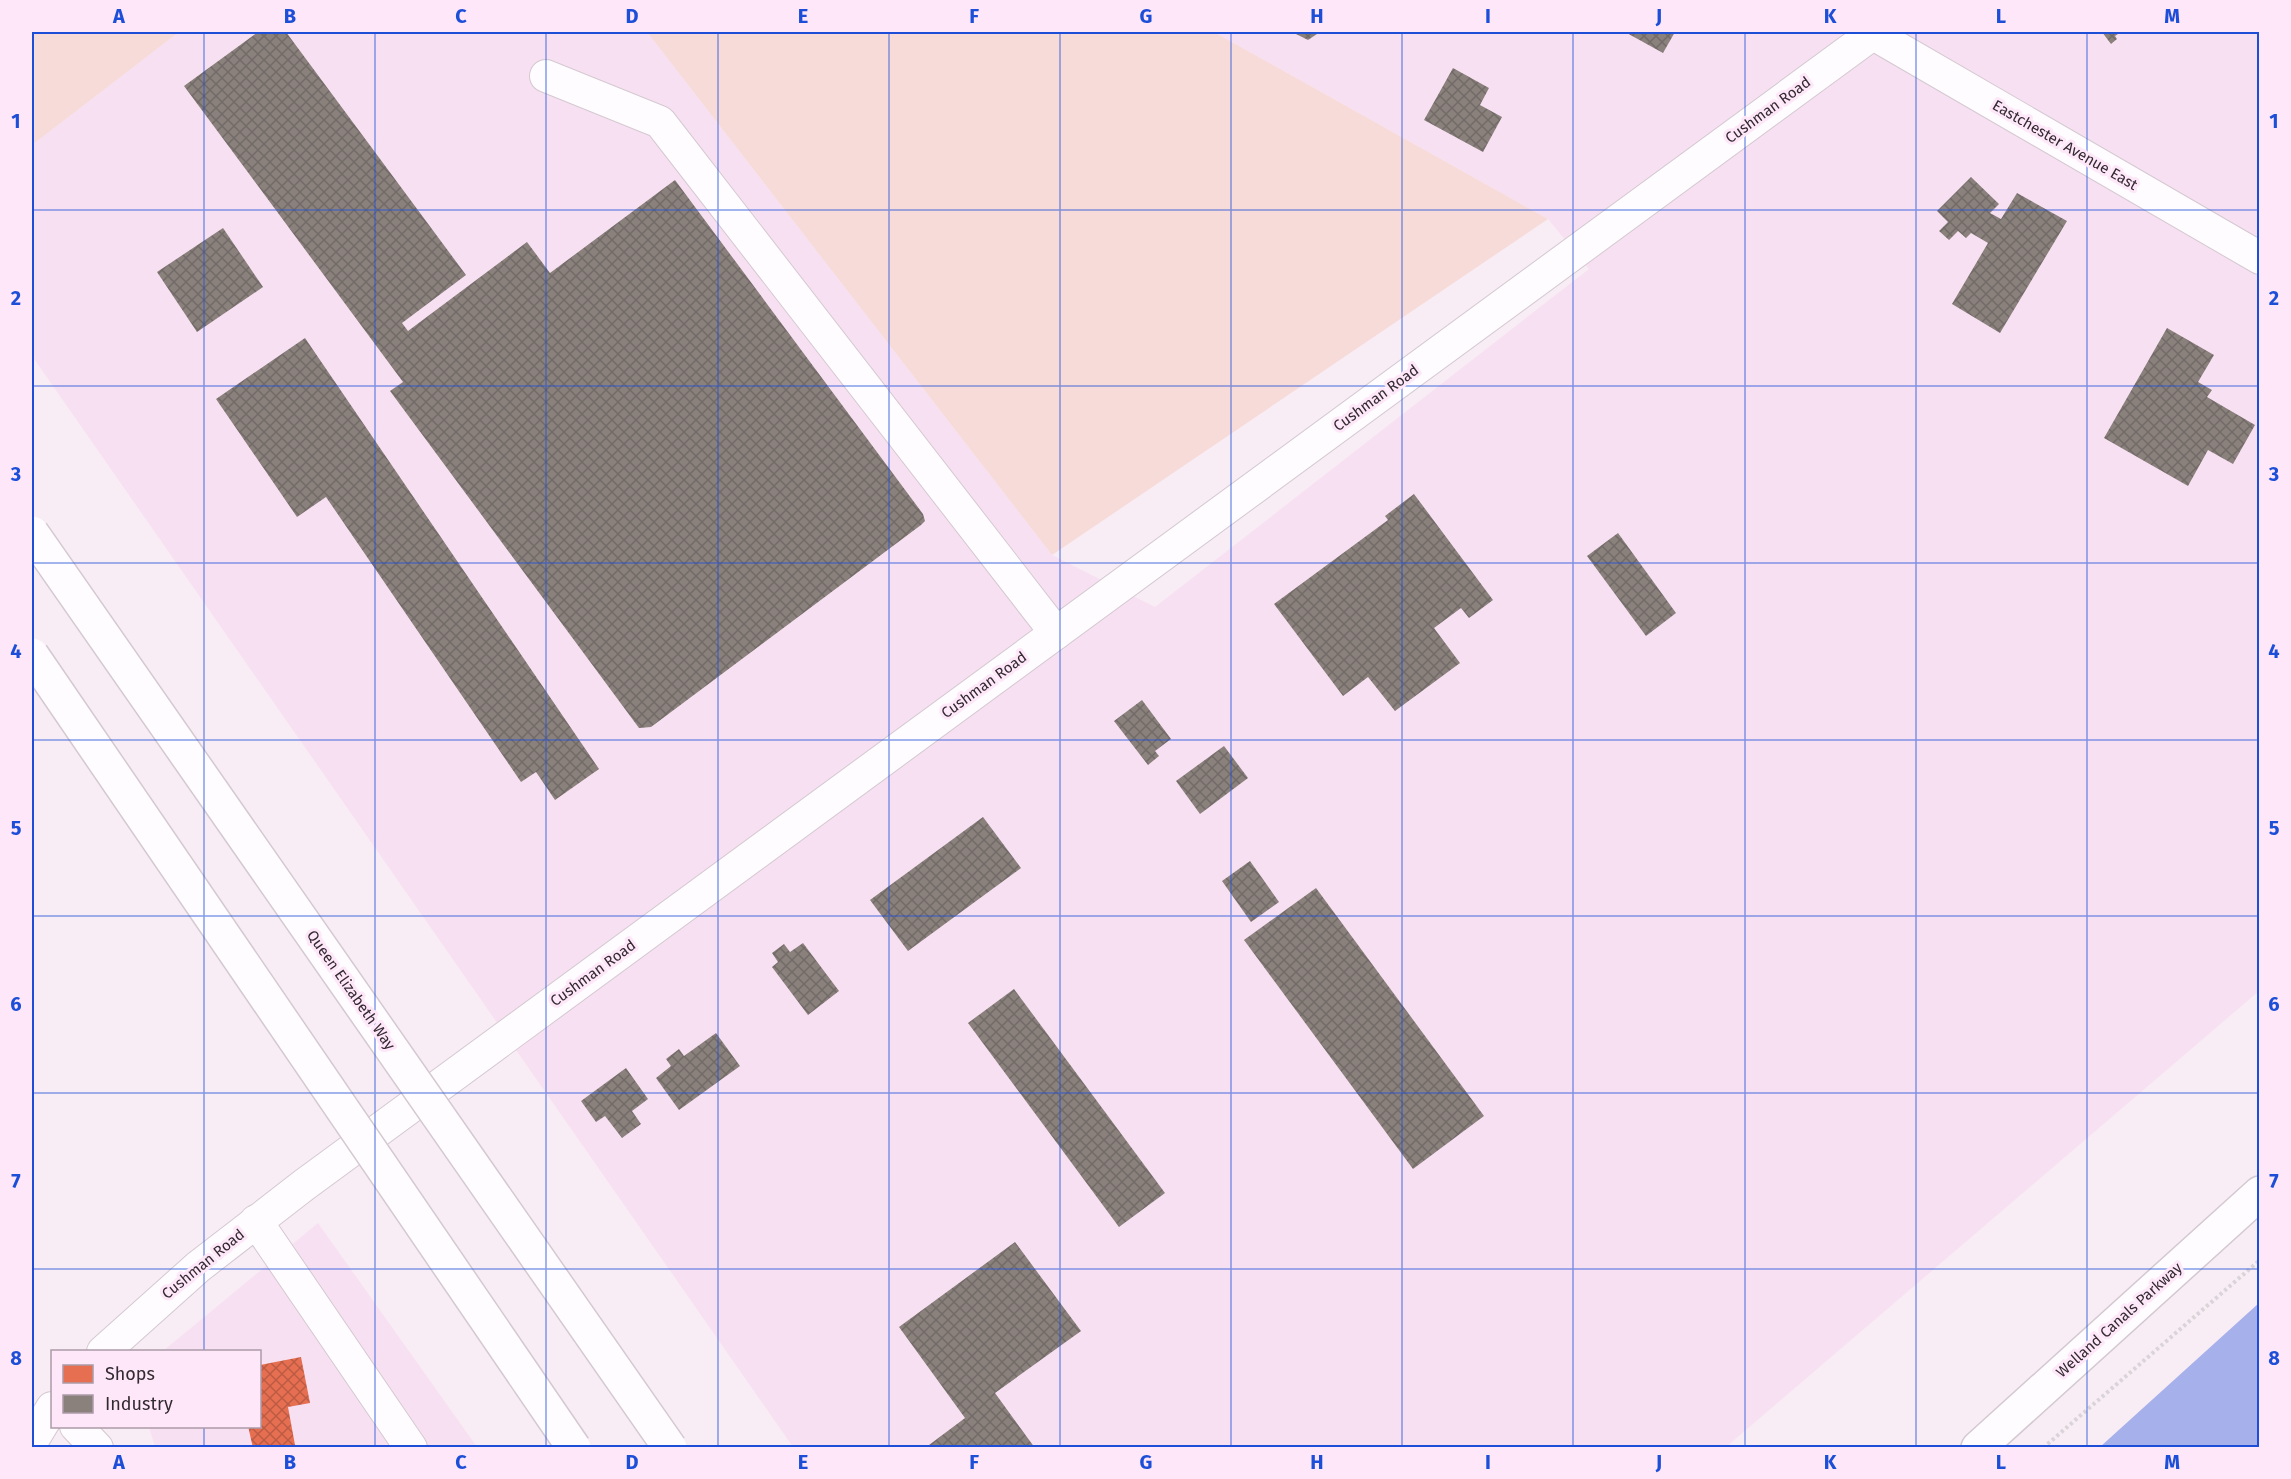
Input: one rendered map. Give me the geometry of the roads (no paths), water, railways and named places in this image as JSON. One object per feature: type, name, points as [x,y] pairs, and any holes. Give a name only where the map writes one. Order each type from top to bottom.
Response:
[{"type":"main road","name":"Queen Elizabeth Way","points":[[32,533],[670,1448]]},
{"type":"main road","points":[[32,655],[574,1448]]},
{"type":"main road","name":"Welland Canals Parkway","points":[[1978,1448],[2259,1193]]},
{"type":"street","name":"Eastchester Avenue East","points":[[1873,32],[2259,258]]},
{"type":"street","name":"Cushman Road","points":[[105,1350],[155,1303],[256,1221],[1873,32]]},
{"type":"street","points":[[546,76],[660,122],[1056,633]]},
{"type":"street","points":[[256,1221],[411,1448]]},
{"type":"street","points":[[32,1441],[51,1410]]},
{"type":"street","points":[[78,1428],[97,1448]]},
{"type":"water","points":[[2259,1303],[2259,1447],[2100,1447]]}]
